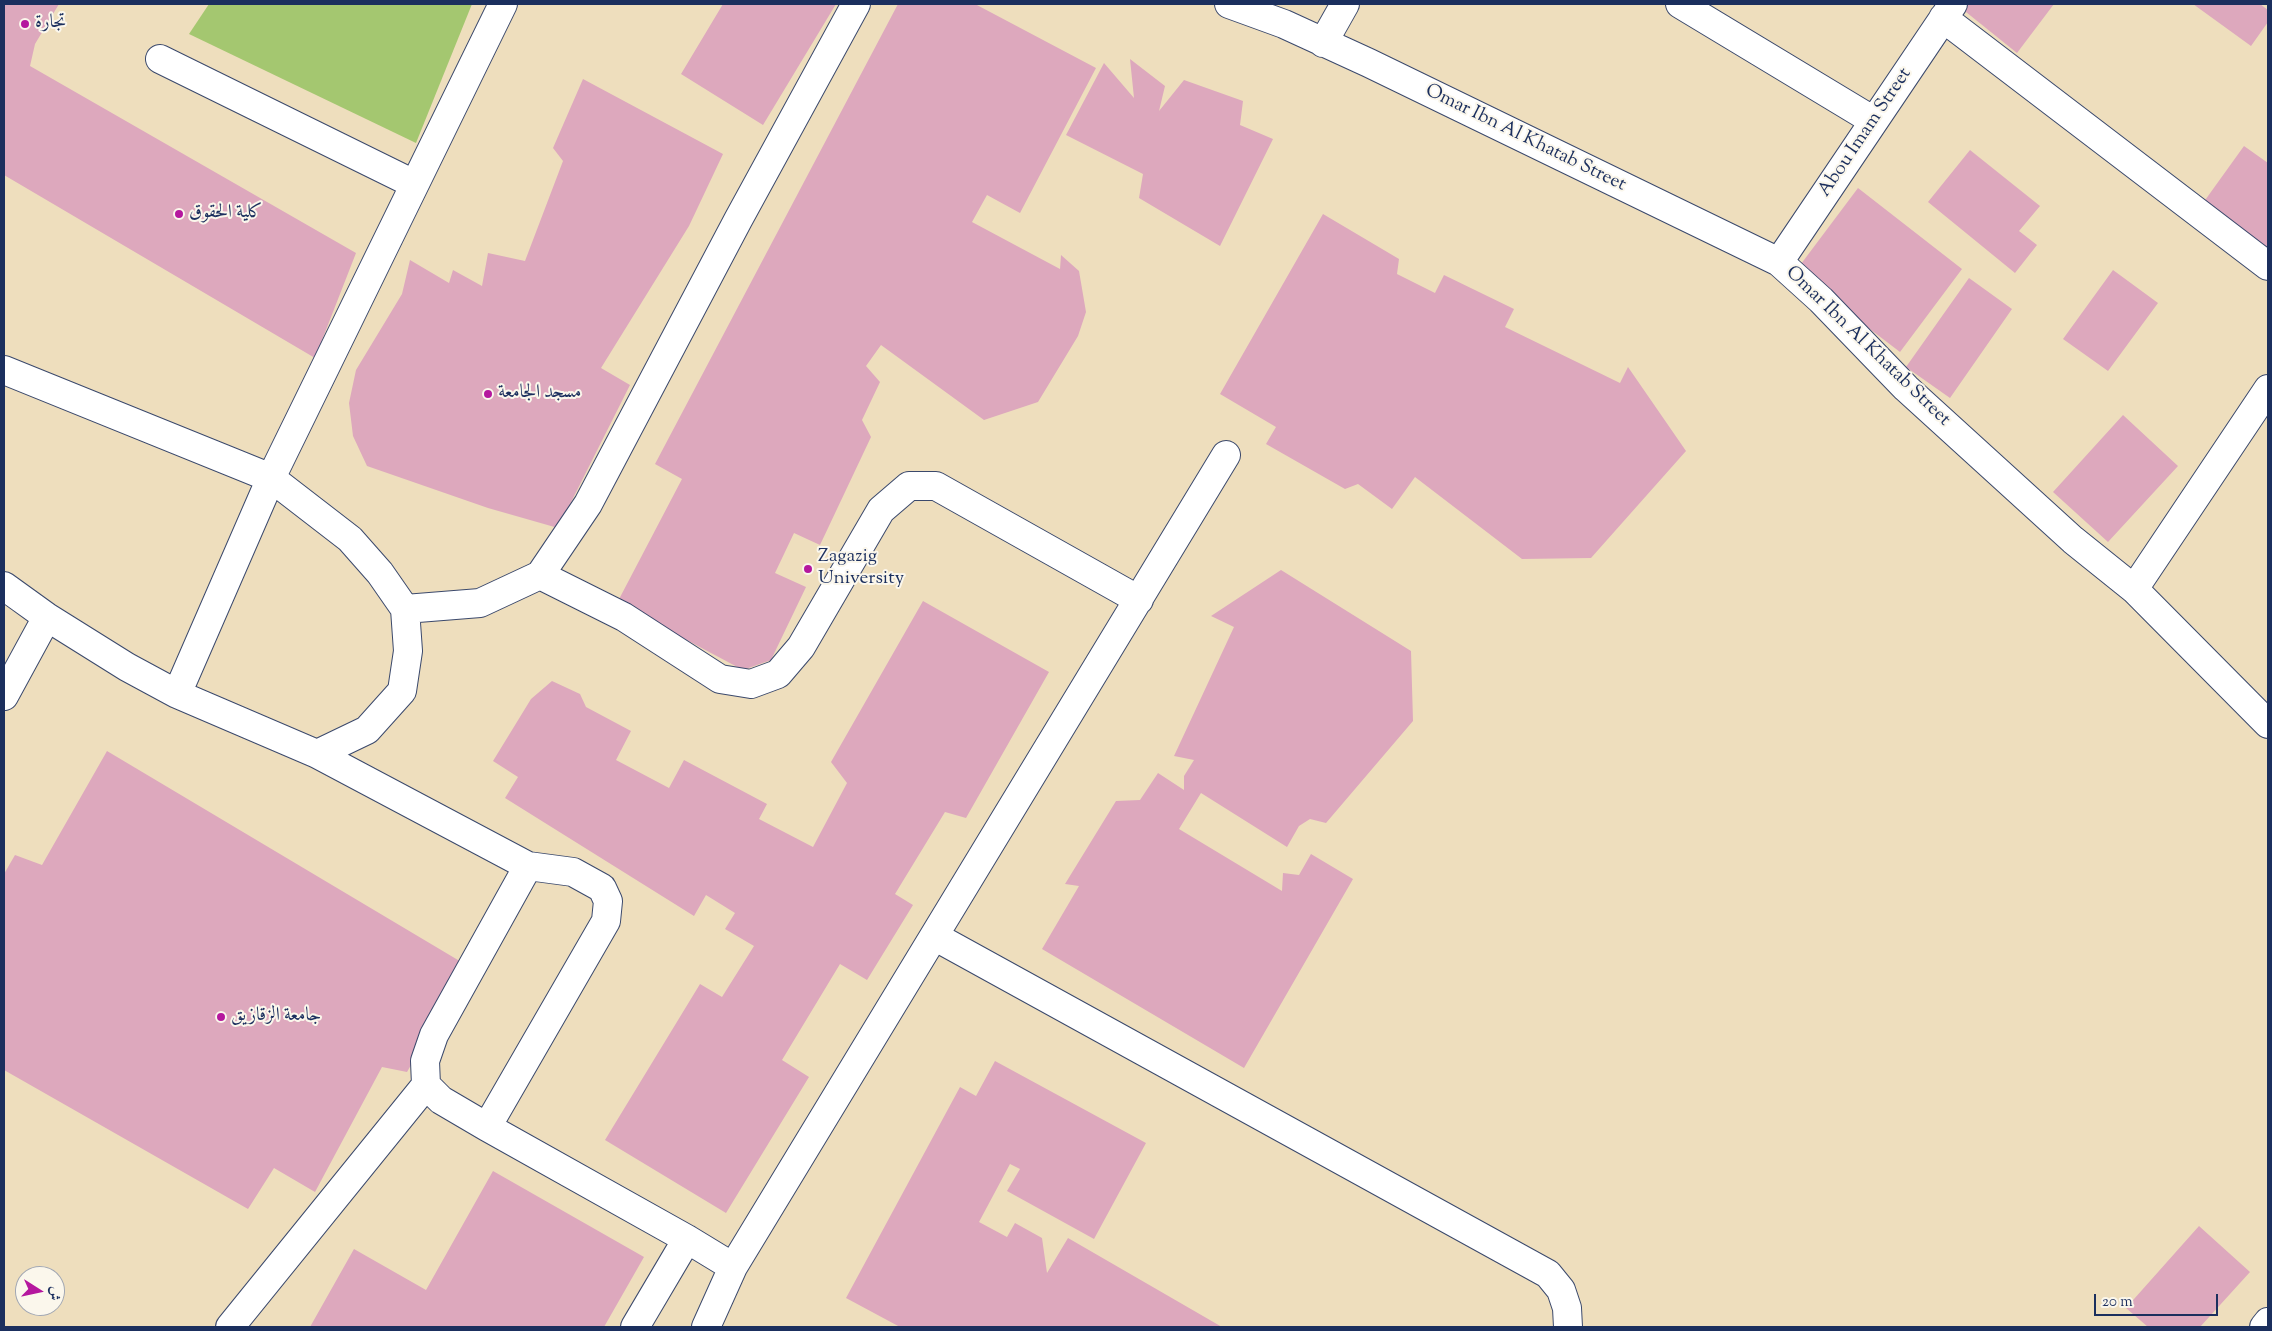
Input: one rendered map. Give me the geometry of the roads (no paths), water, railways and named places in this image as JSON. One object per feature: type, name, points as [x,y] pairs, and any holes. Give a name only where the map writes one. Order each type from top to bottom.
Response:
[{"type":"street","points":[[177,694],[271,478],[503,4]]},
{"type":"street","points":[[405,609],[480,603],[540,575],[588,504],[738,220],[856,4]]},
{"type":"street","name":"Omar Ibn Al Khatab Street","points":[[1228,4],[1284,24],[1779,262],[1821,300],[1906,388],[2073,540],[2134,589],[2268,724]]},
{"type":"street","points":[[1323,43],[1345,4]]},
{"type":"street","points":[[1680,4],[1874,121]]},
{"type":"street","points":[[1948,11],[2268,266]]},
{"type":"street","name":"Abou Imam Street","points":[[1779,262],[1948,11]]},
{"type":"street","points":[[160,58],[414,184]]},
{"type":"street","points":[[4,370],[271,478],[350,539],[380,573],[405,609],[408,651],[402,691],[368,730],[317,754]]},
{"type":"street","points":[[2134,589],[2268,389]]},
{"type":"street","points":[[706,1327],[733,1267],[1226,456]]},
{"type":"street","points":[[540,575],[624,616],[720,679],[750,684],[778,674],[801,646],[881,510],[909,486],[936,486],[1139,600]]},
{"type":"street","points":[[4,586],[47,617],[127,667],[177,694],[317,754],[528,866],[573,872],[602,888],[608,902],[606,921],[487,1127]]},
{"type":"street","points":[[4,696],[47,617]]},
{"type":"street","points":[[230,1327],[426,1086],[425,1061],[434,1035],[528,866]]},
{"type":"street","points":[[934,936],[1548,1274],[1561,1290],[1567,1308],[1568,1327]]},
{"type":"street","points":[[426,1086],[441,1100],[733,1267]]},
{"type":"street","points":[[635,1327],[687,1239]]},
{"type":"street","points":[[2264,1327],[2268,1322]]},
{"type":"place","name":"تجارة","points":[[25,24]]},
{"type":"place","name":"كلية الحقوق","points":[[179,214]]},
{"type":"place","name":"مسجد الجامعة","points":[[488,394]]},
{"type":"place","name":"Zagazig University","points":[[808,569]]},
{"type":"place","name":"جامعة الزقازيق","points":[[221,1017]]}]
